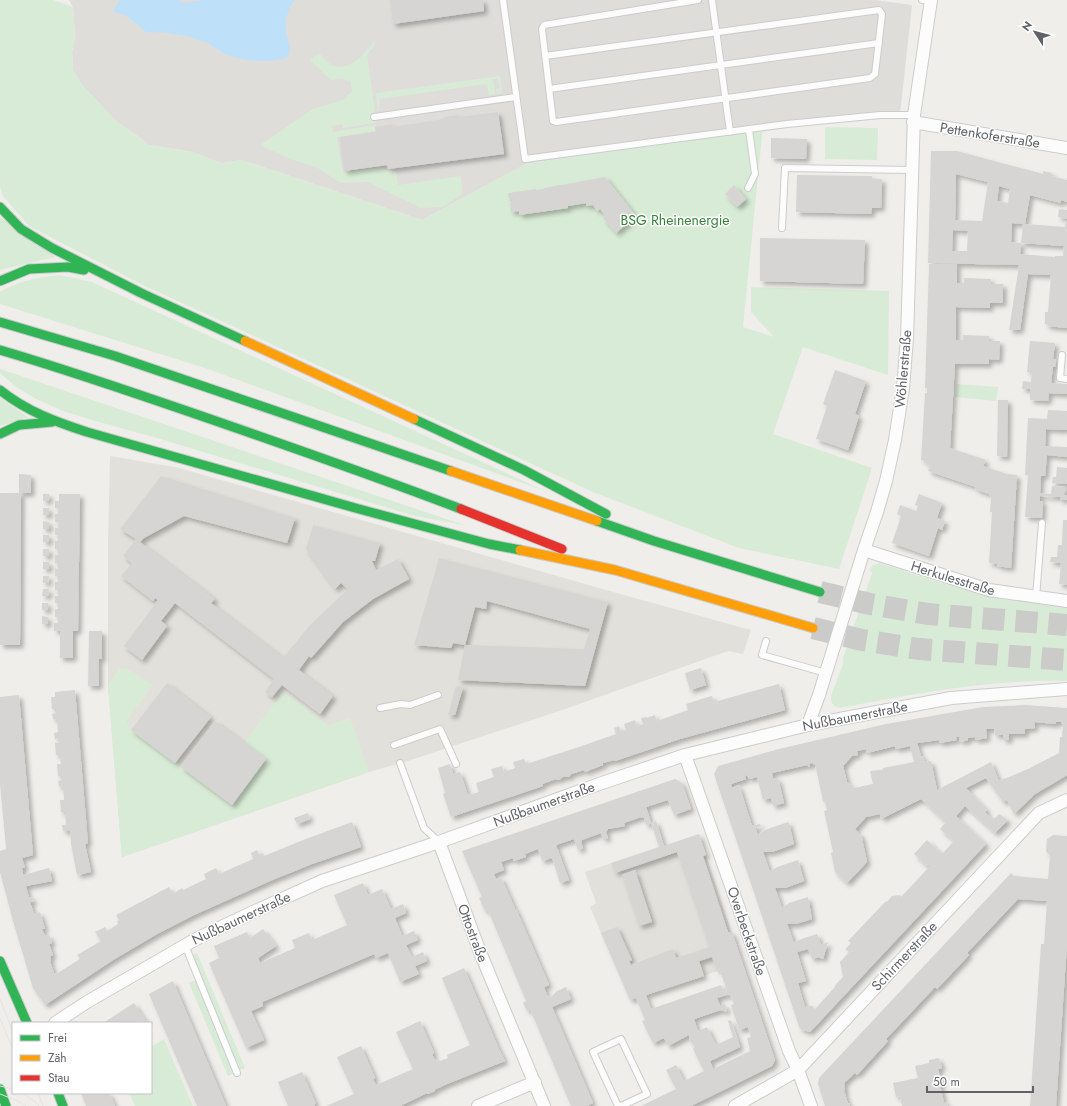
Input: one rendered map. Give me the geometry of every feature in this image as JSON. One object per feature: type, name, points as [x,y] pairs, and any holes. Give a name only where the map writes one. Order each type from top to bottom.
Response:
[{"type":"main road","points":[[0,207],[21,229],[52,248],[140,293],[524,470],[654,541]]},
{"type":"main road","points":[[0,280],[29,269],[44,267],[68,267],[103,274]]},
{"type":"main road","points":[[0,322],[115,356],[654,541],[820,592]]},
{"type":"main road","points":[[0,350],[46,363],[275,441],[479,516],[615,570]]},
{"type":"main road","points":[[0,390],[22,405],[53,422],[360,510],[489,544],[615,570],[813,628]]},
{"type":"main road","points":[[0,434],[22,423],[53,422]]},
{"type":"main road","points":[[0,961],[27,1022]]},
{"type":"main road","points":[[0,1090],[6,1106]]},
{"type":"main road","points":[[58,1094],[63,1106]]},
{"type":"street","name":"Wöhlerstraße","points":[[808,725],[877,512],[896,440],[903,388],[907,339],[911,170],[914,118],[928,0]]},
{"type":"street","name":"Pettenkoferstraße","points":[[914,118],[1067,148]]},
{"type":"street","name":"Herkulesstraße","points":[[864,550],[989,590],[1067,601]]},
{"type":"street","name":"Nußbaumerstraße","points":[[57,1022],[87,1002],[196,939],[322,881],[439,842],[602,783],[686,755],[808,725],[952,698],[1067,689]]},
{"type":"street","name":"Overbeckstraße","points":[[686,755],[789,1051],[798,1070],[811,1106]]},
{"type":"street","name":"Schirmerstraße","points":[[735,1106],[798,1070],[1039,813],[1067,800]]},
{"type":"street","name":"Ottostraße","points":[[439,842],[480,952],[544,1106]]},
{"type":"street","points":[[478,1106],[535,1082]]},
{"type":"lane","points":[[503,0],[525,159],[843,118],[880,115],[914,118]]},
{"type":"lane","points":[[545,56],[879,10],[882,14],[875,74],[870,78],[726,99],[556,122],[553,120],[545,56],[542,29],[544,25],[698,0]]},
{"type":"lane","points":[[712,0],[730,132]]},
{"type":"lane","points":[[549,89],[879,43]]},
{"type":"lane","points":[[374,117],[516,97]]},
{"type":"lane","points":[[748,188],[755,174],[749,130]]},
{"type":"lane","points":[[782,228],[785,168],[911,170]]},
{"type":"lane","points":[[1062,355],[1060,378],[1067,379]]},
{"type":"lane","points":[[1036,597],[1042,523]]},
{"type":"lane","points":[[766,641],[762,655],[826,673]]},
{"type":"lane","points":[[380,708],[401,704],[410,705],[438,695]]},
{"type":"lane","points":[[394,745],[440,729],[456,764]]},
{"type":"lane","name":"Ottostraße","points":[[400,763],[424,828],[439,842]]},
{"type":"lane","points":[[185,945],[237,1073]]},
{"type":"lane","points":[[618,1106],[593,1052],[621,1039],[647,1094],[621,1106]]},
{"type":"shaded area","points":[[69,0],[875,0],[912,5],[900,114],[739,131],[526,164],[422,220],[242,160],[222,163],[192,152],[149,145],[117,122],[82,85],[73,70],[72,52],[75,37],[73,7]]},
{"type":"shaded area","points":[[110,456],[180,468],[751,630],[743,654],[728,651],[568,708],[408,761],[369,772],[122,857],[108,686],[108,543]]},
{"type":"shaded area","points":[[699,834],[742,963],[630,1000],[590,907],[596,903],[585,872]]},
{"type":"green space","name":"BSG Rheinenergie","points":[[0,0],[53,0],[73,7],[75,37],[72,52],[73,70],[82,85],[117,122],[149,145],[192,152],[222,163],[242,160],[422,220],[526,164],[763,126],[743,327],[774,337],[751,312],[751,287],[889,291],[888,375],[803,347],[773,434],[872,468],[839,569],[739,548],[593,492],[145,286],[29,226],[3,196],[0,187]]},
{"type":"green space","points":[[375,40],[374,46],[367,54],[375,111],[373,112],[374,123],[343,128],[342,124],[332,126],[333,132],[375,125],[375,131],[337,137],[343,172],[382,167],[388,172],[396,171],[398,185],[461,176],[462,194],[443,207],[421,208],[368,182],[341,183],[316,167],[290,159],[260,145],[313,109],[343,100],[352,91],[351,82],[341,78],[331,80],[310,60],[319,53],[332,65],[341,67],[353,63],[363,55]]},
{"type":"green space","points":[[500,76],[502,93],[497,94],[496,89],[500,88],[498,79],[493,79],[495,94],[489,95],[487,84],[379,99],[380,110],[378,111],[376,93]]},
{"type":"green space","points":[[825,127],[878,128],[877,160],[825,159]]},
{"type":"green space","points":[[0,217],[55,257],[0,270]]},
{"type":"green space","points":[[59,275],[92,282],[545,491],[205,368],[0,304],[0,292],[7,288],[28,280]]},
{"type":"green space","points":[[0,369],[464,525],[415,516],[63,411],[36,399],[15,386],[0,373]]},
{"type":"green space","points":[[957,384],[998,387],[996,401],[955,397]]},
{"type":"green space","points":[[0,398],[28,417],[0,426]]},
{"type":"green space","points":[[879,563],[942,583],[1006,600],[1067,608],[1067,681],[1010,682],[953,688],[840,708],[834,706],[831,701],[831,696],[843,664],[843,658],[872,573],[870,570],[872,566]]},
{"type":"green space","points":[[119,668],[128,669],[153,685],[126,721],[131,730],[231,805],[266,760],[244,743],[283,692],[328,725],[350,718],[369,772],[122,857],[108,686]]},
{"type":"green space","points":[[197,953],[245,1068],[228,1076],[189,983],[196,980],[187,959]]},
{"type":"green space","points":[[164,1039],[193,1106],[135,1106],[129,1094],[152,1094],[152,1046]]},
{"type":"water","points":[[120,0],[178,0],[184,3],[204,0],[295,0],[291,5],[286,18],[286,32],[290,48],[289,54],[286,58],[282,59],[267,61],[247,60],[225,54],[205,42],[187,36],[169,33],[146,32],[128,17],[113,11]]},
{"type":"building","points":[[390,0],[483,0],[484,11],[393,24]]},
{"type":"building","points":[[498,112],[504,154],[388,169],[387,165],[344,171],[340,137],[376,132],[375,127],[391,124],[392,127],[444,119],[443,117],[459,115],[459,117]]},
{"type":"building","points":[[771,138],[807,139],[806,159],[771,158]]},
{"type":"building","points":[[931,151],[957,151],[1043,174],[1043,171],[1052,173],[1051,176],[1067,180],[1067,202],[1061,200],[1061,203],[1030,195],[1025,224],[1065,227],[1067,221],[1067,328],[1047,326],[1048,324],[1045,324],[1045,312],[1048,312],[1051,275],[1028,274],[1020,330],[1009,330],[1019,265],[928,263]],"holes":[[[956,174],[988,182],[982,221],[955,220]],[[999,186],[1010,189],[1008,203],[997,201]],[[1012,223],[1023,224],[1021,243],[1011,242]],[[953,230],[968,231],[967,251],[952,251]],[[1021,243],[1064,246],[1063,256],[1055,257],[1020,254]]]},
{"type":"building","points":[[797,175],[872,176],[872,179],[882,179],[881,208],[872,208],[871,214],[796,212]]},
{"type":"building","points":[[605,177],[636,216],[616,233],[603,218],[606,216],[600,209],[597,211],[593,205],[586,206],[586,203],[568,206],[568,208],[519,215],[519,211],[511,212],[510,203],[513,202],[512,199],[509,199],[508,193],[544,189]]},
{"type":"building","points":[[734,185],[746,199],[737,207],[725,194]]},
{"type":"building","points":[[1059,209],[1067,210],[1067,219],[1058,217]]},
{"type":"building","points":[[760,238],[865,240],[863,284],[760,281]]},
{"type":"building","points":[[929,264],[957,264],[957,283],[964,283],[964,278],[991,279],[991,284],[1003,284],[1003,303],[990,303],[990,308],[956,307],[956,340],[963,340],[963,335],[989,336],[989,341],[1000,341],[999,360],[989,359],[989,364],[955,364],[950,448],[986,460],[983,466],[1007,474],[1017,475],[1011,568],[989,563],[992,512],[990,512],[991,498],[989,494],[975,489],[976,487],[928,471],[930,466],[925,463],[926,460],[921,460],[925,393],[927,393],[927,388],[925,388]]},
{"type":"building","points":[[1030,341],[1055,343],[1053,359],[1056,359],[1055,367],[1053,367],[1051,383],[1067,384],[1067,394],[1049,393],[1048,401],[1030,400],[1030,389],[1022,389],[1023,381],[1031,382],[1032,372],[1027,372]]},
{"type":"building","points":[[835,370],[866,381],[855,414],[859,416],[848,450],[816,439],[827,406],[823,404]]},
{"type":"building","points":[[998,400],[1008,400],[1007,457],[997,456]]},
{"type":"building","points":[[1048,410],[1067,411],[1067,430],[1046,429],[1045,446],[1067,447],[1067,457],[1047,455],[1045,476],[1041,476],[1040,493],[1051,494],[1052,486],[1065,487],[1064,495],[1067,495],[1067,500],[1060,500],[1060,497],[1040,496],[1040,501],[1043,501],[1042,518],[1025,517],[1028,475],[1025,475],[1028,418],[1047,419]]},
{"type":"building","points":[[1057,467],[1067,468],[1067,484],[1052,483],[1053,477],[1056,477]]},
{"type":"building","points":[[19,474],[31,475],[31,493],[21,493],[20,645],[0,645],[0,493],[19,493]]},
{"type":"building","points":[[161,476],[295,518],[287,543],[184,516],[144,538],[140,542],[215,599],[211,603],[283,658],[310,625],[348,589],[341,583],[335,589],[306,549],[313,525],[380,543],[375,561],[372,561],[376,570],[398,559],[409,579],[373,599],[343,622],[311,658],[309,656],[299,670],[333,696],[320,714],[282,685],[272,697],[265,692],[274,679],[175,603],[161,621],[167,626],[142,660],[124,646],[158,600],[155,598],[153,601],[121,576],[132,563],[123,556],[136,539],[120,529]]},
{"type":"building","points":[[43,494],[49,494],[49,501],[43,501]]},
{"type":"building","points":[[59,494],[80,494],[78,631],[73,631],[73,658],[60,658],[60,631],[54,631],[54,623],[58,623],[58,617],[55,617],[55,609],[58,609],[58,603],[55,603],[55,596],[58,596],[58,590],[55,590],[55,582],[58,582],[58,576],[55,576],[55,568],[58,569],[58,563],[55,563],[55,555],[58,555],[58,549],[55,549],[55,541],[58,541],[58,535],[55,535],[55,528],[58,528],[59,522],[55,522],[55,514],[58,514],[59,508],[55,508],[55,501],[59,501]]},
{"type":"building","points":[[919,494],[942,503],[937,518],[945,521],[942,530],[938,528],[929,556],[892,543],[901,516],[897,514],[900,505],[916,511],[918,506],[915,505]]},
{"type":"building","points":[[43,508],[49,508],[49,515],[43,515]]},
{"type":"building","points":[[1063,520],[1067,520],[1067,585],[1059,584],[1061,563],[1050,562],[1051,557],[1057,557],[1058,545],[1062,545]]},
{"type":"building","points":[[43,521],[49,522],[49,529],[43,529]]},
{"type":"building","points":[[43,535],[49,535],[49,542],[43,542]]},
{"type":"building","points":[[43,549],[49,549],[49,556],[43,556]]},
{"type":"building","points":[[439,558],[608,602],[585,686],[458,680],[465,645],[453,643],[451,648],[414,645]],"holes":[[[487,601],[590,629],[584,649],[465,645],[475,607],[486,609]]]},
{"type":"building","points":[[43,562],[49,562],[49,569],[43,569]]},
{"type":"building","points":[[43,576],[49,576],[48,583],[43,583]]},
{"type":"building","points":[[43,589],[49,589],[48,596],[42,596]]},
{"type":"building","points":[[42,603],[48,603],[48,610],[42,610]]},
{"type":"building","points":[[42,616],[48,617],[48,624],[42,624]]},
{"type":"building","points":[[89,631],[102,631],[102,659],[99,659],[99,686],[88,686]]},
{"type":"building","points":[[701,668],[706,685],[690,690],[685,673]]},
{"type":"building","points":[[167,683],[211,717],[175,763],[131,730]]},
{"type":"building","points":[[779,684],[785,710],[680,739],[615,761],[603,763],[603,765],[585,772],[584,770],[571,774],[569,777],[563,777],[559,780],[556,779],[542,784],[543,786],[451,817],[443,794],[445,793],[438,768],[450,764],[453,774],[460,772],[468,795],[479,792],[476,783],[494,777],[491,769],[502,766],[504,772],[515,768],[513,762],[524,759],[526,764],[579,747],[616,734],[614,728],[619,726],[621,732],[626,730],[624,724],[635,720],[637,726],[643,724],[641,718],[655,715],[657,721],[688,710],[686,704],[705,698],[712,696],[714,702]]},
{"type":"building","points":[[456,686],[463,687],[455,715],[448,715]]},
{"type":"building","points":[[75,690],[88,843],[85,844],[91,872],[77,875],[70,831],[63,831],[62,825],[66,825],[65,812],[61,812],[60,800],[64,800],[63,786],[59,787],[58,781],[62,780],[62,776],[58,776],[57,764],[61,764],[60,755],[56,755],[55,743],[59,743],[58,738],[55,739],[54,733],[58,732],[57,719],[53,719],[52,714],[56,713],[56,709],[52,709],[51,697],[55,697],[55,692]]},
{"type":"building","points":[[19,695],[33,855],[22,858],[25,868],[22,868],[23,875],[49,868],[52,881],[26,886],[29,898],[32,897],[34,902],[30,902],[34,914],[40,912],[45,929],[42,929],[45,936],[49,935],[52,943],[49,944],[53,955],[50,956],[50,961],[54,973],[56,974],[80,959],[77,955],[101,941],[95,932],[105,927],[107,931],[118,924],[117,921],[119,920],[116,915],[169,887],[173,894],[182,888],[183,890],[206,879],[204,874],[216,868],[219,874],[253,859],[251,853],[257,850],[259,855],[263,853],[264,856],[352,822],[361,847],[312,864],[270,881],[194,915],[157,934],[113,960],[45,1005],[33,988],[0,872],[0,851],[6,848],[0,784],[0,697]]},
{"type":"building","points":[[1025,705],[1067,708],[1067,775],[1035,794],[1014,814],[1007,800],[1003,802],[986,778],[966,788],[987,810],[985,812],[993,820],[999,814],[1008,820],[995,833],[965,806],[956,816],[986,844],[810,1032],[800,1029],[714,774],[718,766],[779,749],[886,724],[983,707]],"holes":[[[1034,722],[1056,724],[1056,722],[1061,722],[1063,726],[1062,737],[1060,737],[1059,753],[1028,769],[999,781],[991,762],[937,790],[931,761],[925,762],[923,756],[921,756],[917,743],[939,740],[939,743],[957,740],[956,737],[959,737],[960,742],[968,740],[968,738],[975,737],[976,740],[987,738],[986,729],[994,729],[995,735],[1003,735],[1003,740],[1009,740],[1009,734],[1025,734],[1025,729],[1035,728]],[[895,746],[896,749],[910,746],[914,762],[883,768],[882,770],[870,771],[873,784],[854,788],[847,782],[843,766],[852,756],[858,755],[857,751],[866,749],[867,753]],[[812,763],[815,765],[823,801],[825,801],[827,810],[824,811],[833,852],[831,853],[835,872],[847,883],[867,862],[861,834],[859,834],[855,829],[866,817],[880,814],[881,819],[921,799],[946,822],[940,829],[954,841],[942,854],[927,840],[914,854],[926,865],[930,866],[901,897],[900,895],[892,896],[887,902],[886,901],[848,941],[851,943],[845,949],[849,952],[840,962],[843,977],[815,1009],[812,1006],[805,1007],[798,983],[806,981],[797,952],[808,949],[812,959],[818,957],[823,959],[828,942],[821,945],[817,934],[794,943],[787,924],[796,924],[812,919],[808,897],[789,903],[782,908],[775,888],[785,888],[804,881],[798,860],[777,867],[770,872],[763,852],[772,852],[794,844],[789,823],[788,822],[765,830],[758,835],[755,828],[761,826],[760,824],[752,826],[739,785],[732,788],[731,784],[746,779],[745,776],[747,775],[749,779],[757,777],[763,800],[771,798],[773,806],[784,803],[778,778],[773,779],[772,773],[807,765],[809,767],[809,764]]]},
{"type":"building","points":[[215,721],[266,759],[232,805],[181,767]]},
{"type":"building","points":[[675,779],[682,783],[691,809],[674,815],[668,800],[646,807],[651,823],[646,825],[644,818],[641,817],[624,823],[625,826],[608,829],[606,832],[608,838],[603,839],[601,833],[582,840],[581,842],[583,848],[578,850],[574,839],[556,845],[569,880],[560,883],[552,858],[542,861],[538,849],[525,854],[526,857],[514,861],[513,858],[501,862],[504,870],[494,874],[496,879],[501,877],[516,909],[549,985],[544,987],[547,995],[551,997],[557,991],[566,987],[571,999],[552,1007],[593,1103],[587,1106],[571,1106],[530,1009],[527,1011],[523,1003],[526,1001],[488,910],[485,911],[479,898],[482,897],[462,851]]},
{"type":"building","points":[[308,813],[310,819],[297,824],[294,818]]},
{"type":"building","points":[[656,821],[664,846],[699,834],[706,855],[703,856],[728,932],[732,932],[775,1060],[772,1066],[691,1106],[641,1106],[676,1089],[666,1070],[676,1065],[684,1081],[704,1071],[693,1049],[695,1047],[689,1039],[689,1035],[668,1046],[664,1038],[653,1043],[642,1021],[645,1020],[636,998],[630,1000],[601,933],[617,927],[632,960],[629,961],[631,965],[673,949],[676,958],[709,947],[677,852],[615,873],[611,863],[659,847],[651,823]],"holes":[[[712,957],[717,971],[720,970],[727,991],[724,992],[721,985],[651,1009],[646,995],[704,976],[699,961]],[[730,994],[734,1004],[731,1005],[739,1030],[748,1027],[751,1037],[747,1038],[750,1051],[713,1069],[710,1061],[740,1047],[731,1020],[728,1021],[733,1037],[716,1045],[707,1027],[698,1031],[694,1019],[721,1010],[727,1012],[725,1004],[720,1006],[717,998]]]},
{"type":"building","points":[[1053,835],[1067,836],[1067,944],[1056,1106],[1030,1106],[1041,944],[1044,944],[1047,901],[1018,899],[967,953],[969,955],[937,989],[935,987],[886,1039],[888,1041],[857,1075],[855,1073],[844,1083],[844,1090],[850,1106],[825,1106],[818,1084],[819,1078],[1011,873],[1014,876],[1048,879],[1050,856],[1046,851],[1047,839]]},
{"type":"building","points":[[635,870],[652,922],[639,926],[622,875]]},
{"type":"building","points":[[363,883],[368,895],[382,889],[391,909],[403,904],[406,913],[395,918],[402,936],[414,931],[418,940],[406,945],[412,957],[423,952],[427,961],[415,966],[419,974],[400,982],[388,953],[376,958],[374,954],[262,1002],[263,1006],[251,1011],[264,1040],[246,1048],[209,963],[219,958],[214,946],[247,932],[250,938],[263,929],[276,946],[258,958],[260,963],[295,948],[292,940],[309,933],[312,940],[347,925],[334,895]]},
{"type":"building","points":[[464,968],[505,1061],[447,1084],[434,1090],[435,1091],[428,1094],[427,1093],[400,1106],[326,1106],[354,1094],[337,1057],[361,1046],[375,1078],[373,1079],[376,1085],[413,1069],[396,1032],[420,1021],[434,1053],[432,1054],[437,1062],[448,1058],[447,1055],[470,1045],[442,978]]},
{"type":"building","points":[[173,981],[226,1106],[197,1106],[149,994]]},
{"type":"building","points":[[134,1003],[146,1022],[105,1022]]},
{"type":"building","points":[[939,1058],[942,1068],[938,1069],[942,1084],[940,1084],[944,1103],[947,1102],[948,1106],[902,1106],[900,1096],[896,1097],[893,1083],[918,1078],[915,1066],[929,1063],[929,1060]]},
{"type":"building","points":[[302,1072],[316,1104],[314,1104],[315,1106],[288,1106],[278,1082]]},
{"type":"building","points":[[81,1094],[109,1094],[115,1106],[86,1106]]},
{"type":"tunnel","points":[[820,592],[870,604],[928,614],[1067,625]]},
{"type":"tunnel","points":[[813,628],[862,640],[919,649],[1067,660]]},
{"type":"tram line","points":[[0,999],[12,1029]]},
{"type":"tram line","points":[[0,1018],[12,1048]]},
{"type":"tram line","points":[[0,1086],[12,1089]]},
{"type":"tram line","points":[[0,1094],[26,1106]]},
{"type":"tram line","points":[[24,1094],[39,1106]]},
{"type":"tram line","points":[[38,1094],[43,1106]]},
{"type":"traffic: fast","points":[[0,207],[21,229],[52,248],[141,293],[245,341]]},
{"type":"traffic: fast","points":[[0,281],[29,269],[68,267],[84,270]]},
{"type":"traffic: fast","points":[[0,322],[115,356],[451,471]]},
{"type":"traffic: fast","points":[[0,350],[219,422],[461,509]]},
{"type":"traffic: fast","points":[[0,390],[31,410],[87,432],[359,509],[489,544],[520,550]]},
{"type":"traffic: fast","points":[[414,419],[524,470],[606,514]]},
{"type":"traffic: fast","points":[[0,434],[19,425],[52,422]]},
{"type":"traffic: fast","points":[[597,521],[654,541],[820,592]]},
{"type":"traffic: fast","points":[[0,961],[27,1022]]},
{"type":"traffic: fast","points":[[0,1089],[6,1106]]},
{"type":"traffic: fast","points":[[58,1094],[63,1106]]},
{"type":"traffic: slow","points":[[245,341],[414,419]]},
{"type":"traffic: slow","points":[[451,471],[597,521]]},
{"type":"traffic: slow","points":[[520,550],[615,570],[813,628]]},
{"type":"traffic: jam","points":[[461,509],[562,549]]}]
